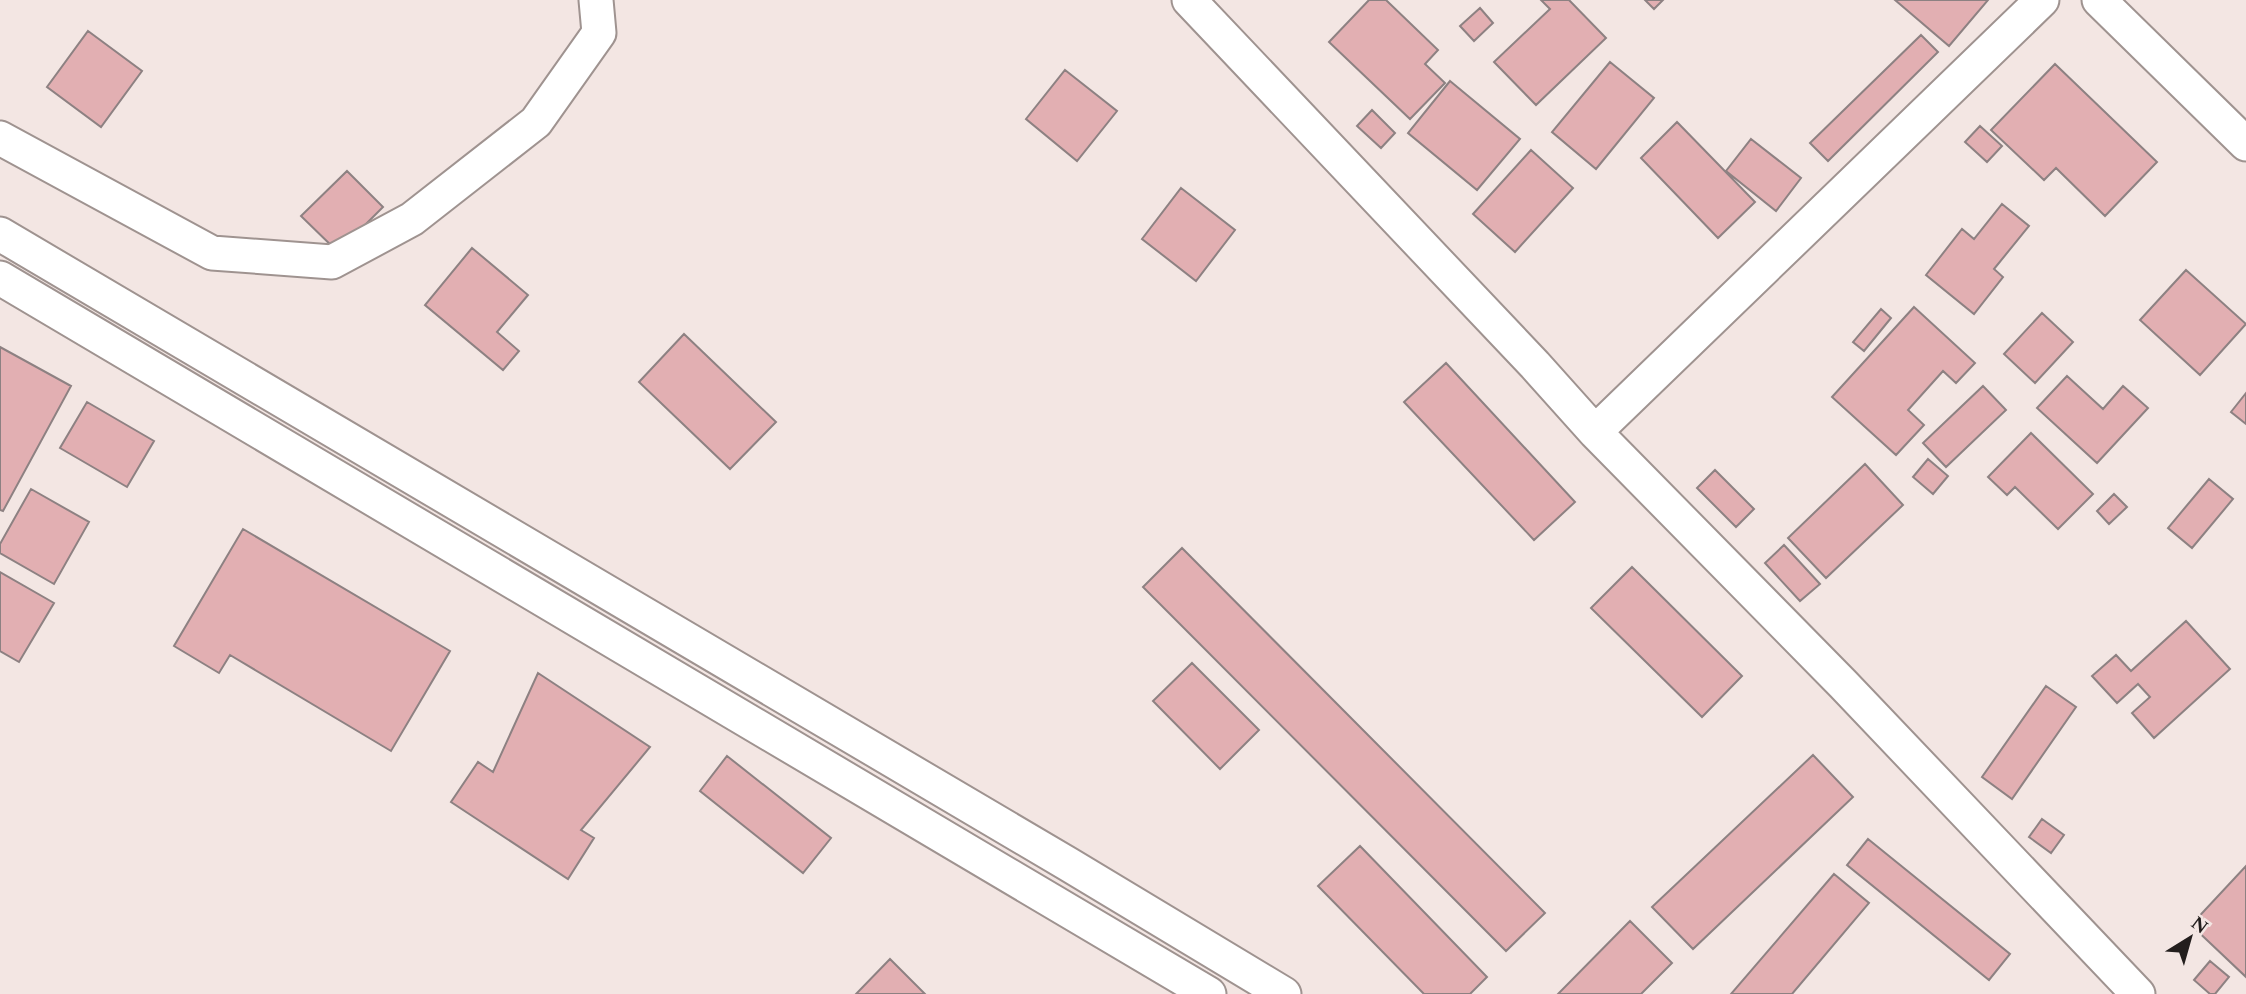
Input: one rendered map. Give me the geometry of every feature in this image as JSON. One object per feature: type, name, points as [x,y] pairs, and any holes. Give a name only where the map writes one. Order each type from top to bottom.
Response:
[{"type":"street","points":[[0,138],[212,253],[332,262],[412,219],[536,122],[599,33],[596,0]]},
{"type":"street","points":[[1189,0],[1535,365],[1595,432],[1833,674],[2138,994]]},
{"type":"street","points":[[1595,432],[2042,0]]},
{"type":"street","points":[[2099,0],[2246,144]]},
{"type":"street","points":[[0,234],[1284,994]]},
{"type":"street","points":[[0,278],[1209,994]]},
{"type":"building","points":[[1369,0],[1386,0],[1438,50],[1425,64],[1445,83],[1410,119],[1329,42]]},
{"type":"building","points":[[1541,0],[1569,0],[1606,38],[1536,105],[1494,62],[1550,9]]},
{"type":"building","points":[[1645,0],[1663,0],[1654,9]]},
{"type":"building","points":[[1895,0],[1988,0],[1949,46]]},
{"type":"building","points":[[1480,8],[1493,23],[1474,41],[1460,26]]},
{"type":"building","points":[[88,31],[142,71],[101,127],[47,87]]},
{"type":"building","points":[[1921,35],[1938,52],[1828,161],[1810,143]]},
{"type":"building","points":[[1610,62],[1654,98],[1596,169],[1552,132]]},
{"type":"building","points":[[2055,64],[2157,162],[2105,216],[2056,168],[2044,180],[1991,130]]},
{"type":"building","points":[[1065,70],[1117,111],[1077,161],[1026,119]]},
{"type":"building","points":[[1450,81],[1520,139],[1477,190],[1408,133]]},
{"type":"building","points":[[1372,110],[1395,133],[1381,148],[1357,126]]},
{"type":"building","points":[[1677,122],[1755,202],[1718,238],[1641,158]]},
{"type":"building","points":[[1980,126],[2002,146],[1987,162],[1965,142]]},
{"type":"building","points":[[1751,139],[1801,178],[1776,211],[1726,171]]},
{"type":"building","points":[[1531,150],[1573,188],[1515,252],[1473,214]]},
{"type":"building","points":[[347,171],[383,207],[338,252],[301,216]]},
{"type":"building","points":[[1181,188],[1235,230],[1196,281],[1142,239]]},
{"type":"building","points":[[2002,204],[2029,226],[1994,269],[2003,277],[1974,314],[1926,275],[1962,229],[1974,239]]},
{"type":"building","points":[[472,248],[528,295],[497,332],[519,351],[503,370],[425,305]]},
{"type":"building","points":[[2186,270],[2246,324],[2200,375],[2140,320]]},
{"type":"building","points":[[1914,307],[1975,363],[1956,383],[1943,371],[1908,410],[1924,425],[1896,455],[1832,397]]},
{"type":"building","points":[[1881,309],[1891,318],[1864,351],[1853,342]]},
{"type":"building","points":[[2042,313],[2073,342],[2035,383],[2004,354]]},
{"type":"building","points":[[684,334],[776,422],[730,469],[639,382]]},
{"type":"building","points":[[0,347],[71,386],[3,511],[0,510]]},
{"type":"building","points":[[1446,363],[1575,502],[1534,540],[1404,402]]},
{"type":"building","points":[[2067,376],[2103,409],[2123,386],[2148,408],[2097,463],[2037,408]]},
{"type":"building","points":[[1983,386],[2006,410],[1946,467],[1923,443]]},
{"type":"building","points":[[2246,393],[2246,424],[2231,412]]},
{"type":"building","points":[[87,402],[154,441],[127,487],[60,448]]},
{"type":"building","points":[[2031,433],[2093,494],[2058,529],[2015,487],[2007,495],[1988,477]]},
{"type":"building","points":[[1928,459],[1948,476],[1933,494],[1913,477]]},
{"type":"building","points":[[1865,464],[1903,505],[1826,578],[1788,538]]},
{"type":"building","points":[[1715,470],[1754,509],[1736,527],[1697,488]]},
{"type":"building","points":[[2209,479],[2233,499],[2192,548],[2168,528]]},
{"type":"building","points":[[31,489],[89,522],[54,584],[0,553],[0,544]]},
{"type":"building","points":[[2114,494],[2127,507],[2109,524],[2097,511]]},
{"type":"building","points":[[243,529],[450,651],[391,751],[230,655],[219,673],[174,646]]},
{"type":"building","points":[[1784,545],[1820,584],[1800,601],[1765,563]]},
{"type":"building","points":[[1182,548],[1545,913],[1506,951],[1143,587]]},
{"type":"building","points":[[1632,567],[1742,676],[1702,717],[1591,608]]},
{"type":"building","points":[[0,572],[54,603],[19,662],[0,651]]},
{"type":"building","points":[[2186,621],[2230,669],[2154,738],[2132,713],[2150,697],[2138,684],[2117,703],[2092,676],[2116,655],[2131,671]]},
{"type":"building","points":[[1192,663],[1259,730],[1220,769],[1153,701]]},
{"type":"building","points":[[538,673],[650,747],[581,830],[594,838],[568,879],[451,802],[478,762],[493,772]]},
{"type":"building","points":[[2046,686],[2076,707],[2012,799],[1982,777]]},
{"type":"building","points":[[1813,755],[1853,797],[1693,949],[1652,907]]},
{"type":"building","points":[[727,756],[831,838],[803,873],[700,791]]},
{"type":"building","points":[[2042,819],[2064,835],[2051,853],[2029,837]]},
{"type":"building","points":[[1868,839],[2010,954],[1989,980],[1847,865]]},
{"type":"building","points":[[1360,846],[1487,977],[1470,994],[1424,994],[1318,886]]},
{"type":"building","points":[[2246,866],[2246,977],[2191,925]]},
{"type":"building","points":[[1834,874],[1869,903],[1792,994],[1731,994]]},
{"type":"building","points":[[1630,921],[1672,963],[1641,994],[1558,994]]},
{"type":"building","points":[[890,959],[925,994],[856,994]]},
{"type":"building","points":[[2210,961],[2229,977],[2215,994],[2210,994],[2194,980]]}]
